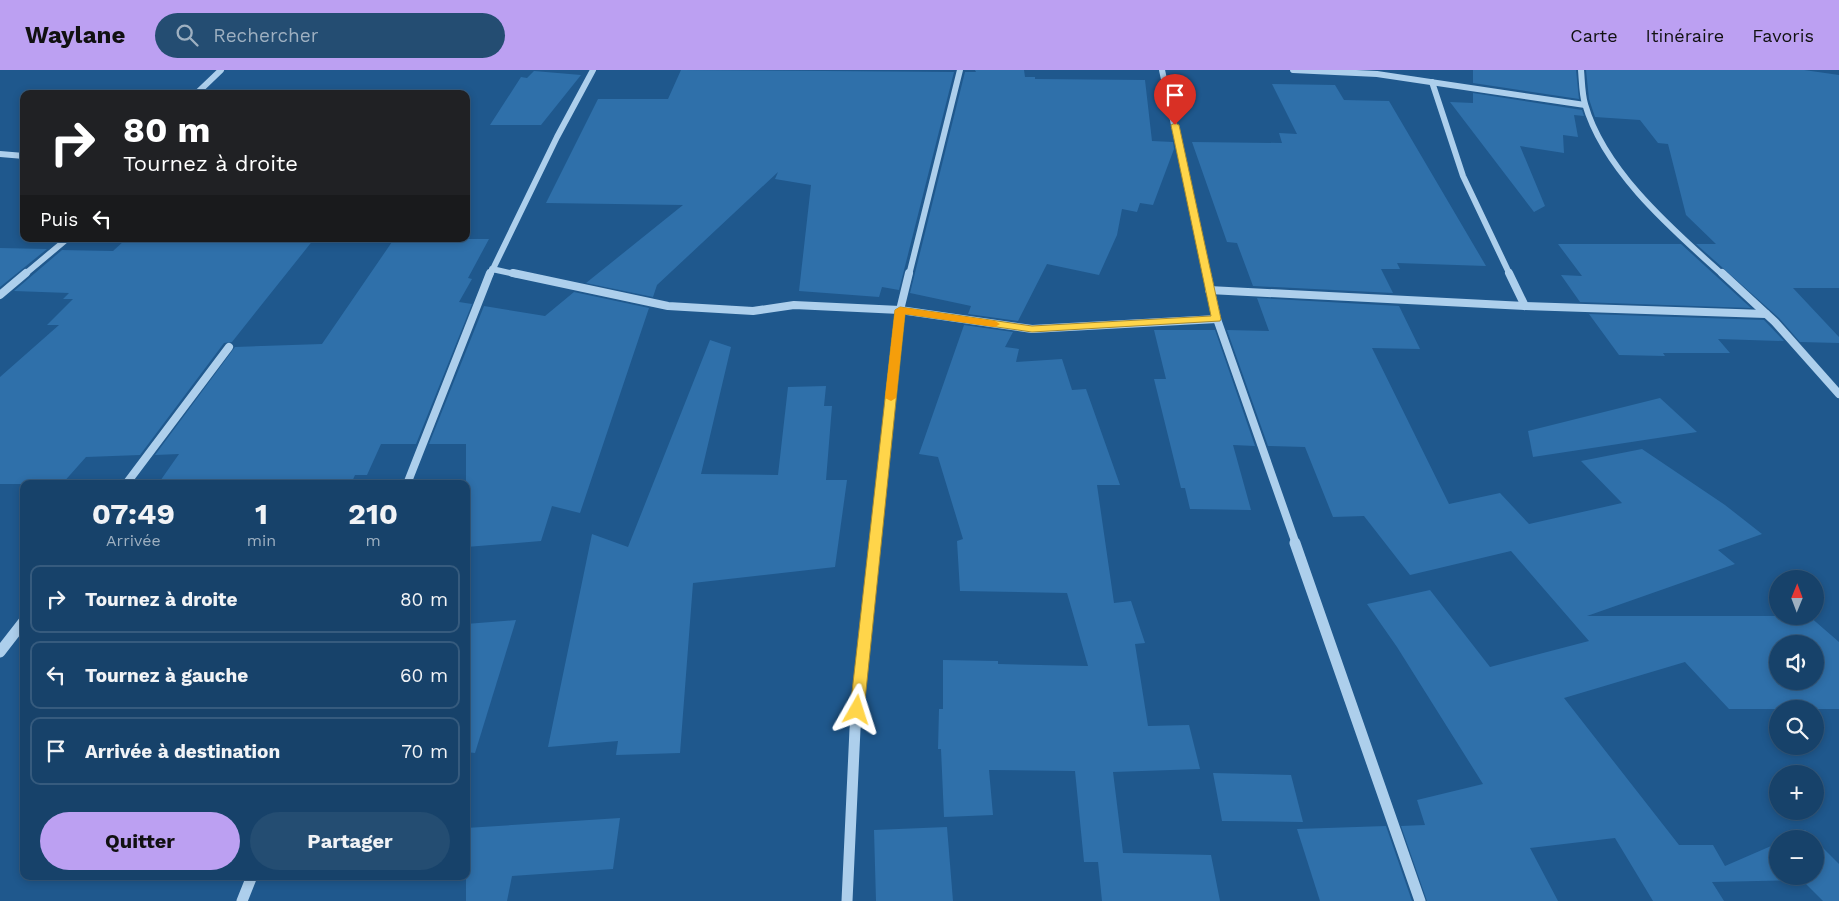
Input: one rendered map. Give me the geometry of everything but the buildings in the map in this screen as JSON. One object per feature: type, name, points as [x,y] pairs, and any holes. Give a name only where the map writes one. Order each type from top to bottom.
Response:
[{"type":"street","points":[[200,90],[221,70]]},
{"type":"street","points":[[409,480],[492,269],[557,137],[593,70]]},
{"type":"street","points":[[848,901],[855,729],[900,310],[960,70]]},
{"type":"street","points":[[1162,70],[1209,290],[1217,319],[1420,901]]},
{"type":"street","points":[[1293,70],[1377,72],[1585,105]]},
{"type":"street","points":[[1581,70],[1580,85],[1585,105],[1607,152],[1662,217],[1766,314],[1839,394]]},
{"type":"street","points":[[1432,82],[1463,176],[1525,306]]},
{"type":"street","points":[[0,154],[20,156]]},
{"type":"street","points":[[0,295],[63,242]]},
{"type":"street","points":[[492,269],[668,306],[753,311],[794,305],[900,310],[1032,329],[1217,319]]},
{"type":"street","points":[[1209,290],[1525,306],[1766,314]]},
{"type":"street","points":[[129,480],[229,347]]},
{"type":"street","points":[[0,652],[20,626]]},
{"type":"street","points":[[242,901],[250,880]]},
{"type":"slow traffic","points":[[891,398],[900,310],[995,324]]},
{"type":"route","points":[[857,710],[900,310],[1032,329],[1217,319],[1209,290],[1175,125]]}]
